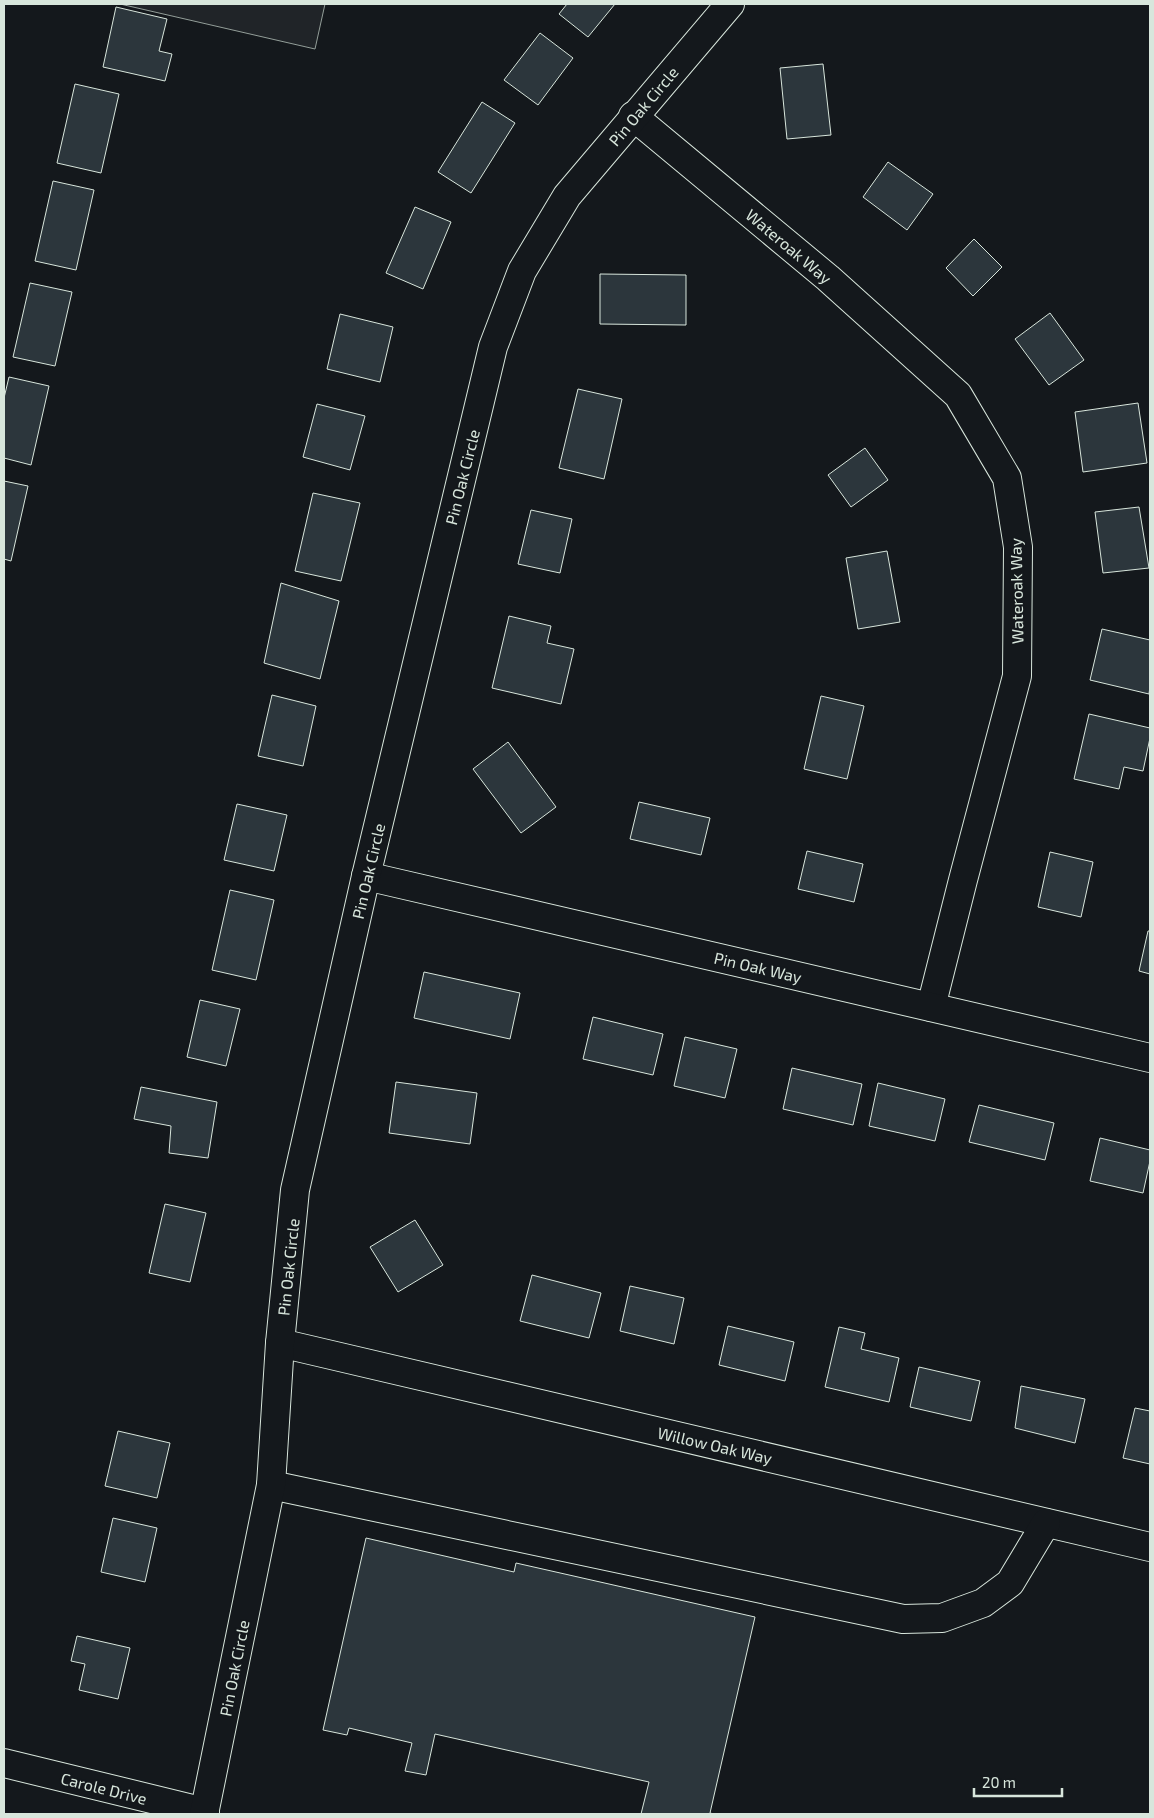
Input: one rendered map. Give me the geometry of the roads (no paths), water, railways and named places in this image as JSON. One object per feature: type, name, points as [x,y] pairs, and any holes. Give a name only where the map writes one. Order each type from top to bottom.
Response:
[{"type":"street","name":"Pin Oak Circle","points":[[205,1813],[271,1484],[280,1342],[295,1190],[366,876],[493,347],[522,271],[567,196],[730,4]]},
{"type":"street","name":"Wateroak Way","points":[[633,116],[828,278],[958,395],[1007,478],[1018,547],[1017,676],[965,870],[931,1007]]},
{"type":"street","name":"Pin Oak Way","points":[[366,876],[1150,1058]]},
{"type":"street","name":"Willow Oak Way","points":[[280,1342],[1150,1547]]},
{"type":"street","points":[[271,1484],[904,1620],[942,1618],[983,1603],[1010,1583],[1046,1523]]},
{"type":"street","name":"Carole Drive","points":[[4,1763],[205,1813]]}]
